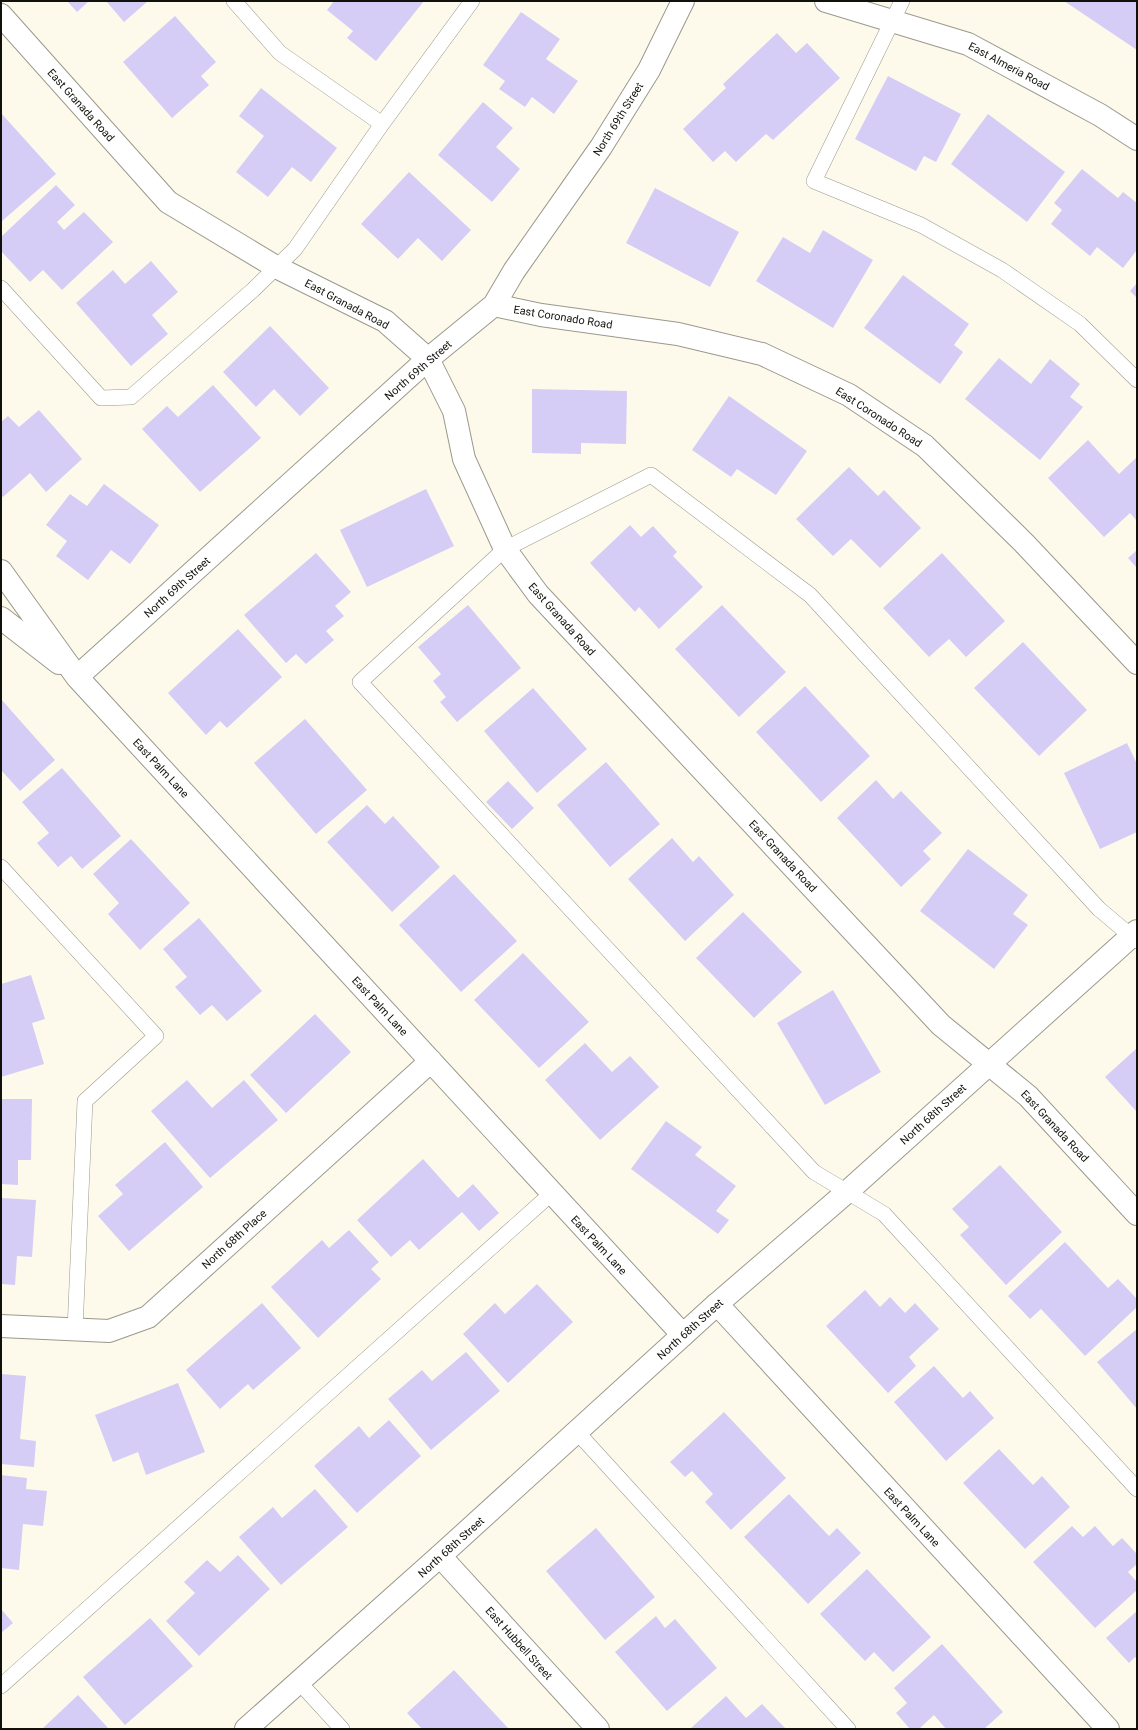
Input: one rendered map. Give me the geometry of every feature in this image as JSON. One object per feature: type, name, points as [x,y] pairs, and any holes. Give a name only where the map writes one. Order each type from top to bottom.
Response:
[{"type":"street","name":"North 69th Street","points":[[77,677],[428,359],[494,305],[514,271],[601,147],[649,70],[683,1]]},
{"type":"street","name":"East Almeria Road","points":[[826,1],[968,44],[1100,115],[1137,139]]},
{"type":"street","name":"East Granada Road","points":[[1,15],[168,202],[276,267],[385,321],[428,359],[454,412],[464,459],[505,549],[538,594],[941,1025],[1028,1096],[1137,1214]]},
{"type":"street","name":"East Coronado Road","points":[[494,305],[541,315],[678,334],[762,354],[849,395],[925,446],[1024,543],[1137,663]]},
{"type":"street","name":"East Palm Lane","points":[[1,571],[77,677],[683,1335]]},
{"type":"street","name":"East Palm Lane","points":[[1,618],[77,677]]},
{"type":"street","name":"North 68th Street","points":[[246,1729],[440,1556],[717,1304],[847,1192],[989,1064],[1135,936]]},
{"type":"street","name":"North 68th Place","points":[[1,1326],[109,1331],[148,1317],[431,1061]]},
{"type":"street","name":"East Palm Lane","points":[[717,1304],[1108,1729]]},
{"type":"street","name":"East Hubbell Street","points":[[440,1556],[598,1729]]},
{"type":"lane","points":[[234,1],[280,53],[382,124]]},
{"type":"lane","points":[[1,288],[101,398],[131,397],[253,290],[295,249],[382,124],[472,1]]},
{"type":"lane","points":[[902,1],[814,182],[921,225],[1002,270],[1080,324],[1137,380]]},
{"type":"lane","points":[[1135,936],[1099,909],[810,595],[651,475],[505,549],[360,682],[814,1172],[884,1214],[1137,1489]]},
{"type":"lane","points":[[1,867],[156,1036],[85,1101],[75,1330]]},
{"type":"lane","points":[[1,1686],[552,1193]]},
{"type":"lane","points":[[577,1432],[848,1729]]},
{"type":"lane","points":[[299,1682],[342,1729]]},
{"type":"building","points":[[67,1],[89,1],[77,12]]},
{"type":"building","points":[[106,1],[148,1],[124,22]]},
{"type":"building","points":[[334,1],[424,1],[376,61],[347,38],[353,31],[327,10]]},
{"type":"building","points":[[1064,1],[1137,1],[1137,50]]},
{"type":"building","points":[[521,12],[560,39],[546,59],[578,81],[554,114],[532,97],[525,107],[499,89],[505,81],[483,65]]},
{"type":"building","points":[[175,16],[216,62],[201,76],[209,85],[172,118],[123,62]]},
{"type":"building","points":[[777,33],[796,53],[807,43],[840,78],[773,140],[766,134],[736,162],[725,151],[713,162],[683,129],[726,88],[723,84]]},
{"type":"building","points":[[888,76],[961,114],[936,162],[924,156],[916,171],[855,139]]},
{"type":"building","points":[[261,88],[337,148],[311,182],[292,167],[268,197],[236,172],[264,136],[239,116]]},
{"type":"building","points":[[483,102],[513,128],[496,147],[520,169],[492,202],[438,155]]},
{"type":"building","points":[[1,113],[56,174],[1,222]]},
{"type":"building","points":[[988,114],[1065,172],[1027,222],[951,164]]},
{"type":"building","points":[[1082,169],[1118,198],[1123,192],[1137,203],[1137,250],[1123,268],[1097,247],[1090,256],[1051,224],[1062,210],[1054,203]]},
{"type":"building","points":[[409,172],[471,230],[442,261],[418,238],[398,259],[361,224]]},
{"type":"building","points":[[56,185],[75,205],[57,222],[64,230],[84,212],[113,242],[62,290],[43,270],[30,282],[1,251],[1,237]]},
{"type":"building","points":[[655,188],[739,232],[710,287],[626,243]]},
{"type":"building","points":[[823,230],[873,260],[833,328],[756,281],[783,237],[810,253]]},
{"type":"building","points":[[151,261],[178,292],[152,315],[168,334],[131,366],[76,303],[113,270],[125,284]]},
{"type":"building","points":[[903,275],[969,324],[954,345],[963,352],[940,384],[864,328]]},
{"type":"building","points":[[1137,283],[1137,298],[1130,291]]},
{"type":"building","points":[[270,326],[329,388],[300,416],[274,389],[256,407],[223,372]]},
{"type":"building","points":[[999,358],[1031,384],[1050,359],[1080,384],[1070,397],[1083,407],[1040,460],[965,399]]},
{"type":"building","points":[[213,385],[261,438],[200,492],[142,429],[167,406],[178,417]]},
{"type":"building","points":[[532,389],[627,391],[626,444],[581,443],[581,454],[532,453]]},
{"type":"building","points":[[729,396],[807,451],[776,495],[737,469],[731,477],[692,450]]},
{"type":"building","points":[[39,410],[82,459],[46,492],[30,473],[3,497],[1,495],[1,422],[8,416],[19,427]]},
{"type":"building","points":[[1088,440],[1119,474],[1137,457],[1137,521],[1130,513],[1104,537],[1048,478]]},
{"type":"building","points":[[849,467],[878,496],[884,490],[921,528],[880,568],[851,539],[833,556],[796,519]]},
{"type":"building","points":[[104,484],[159,525],[130,564],[111,550],[88,580],[56,556],[67,541],[46,525],[70,494],[87,506]]},
{"type":"building","points":[[426,489],[454,546],[367,587],[340,530]]},
{"type":"building","points":[[630,525],[641,537],[653,526],[677,552],[673,556],[703,587],[659,629],[639,607],[635,612],[590,563]]},
{"type":"building","points":[[1137,550],[1137,568],[1128,558]]},
{"type":"building","points":[[316,553],[351,592],[335,606],[344,616],[326,631],[334,640],[306,664],[296,654],[286,663],[244,615]]},
{"type":"building","points":[[942,553],[1005,621],[966,657],[949,639],[929,657],[883,608]]},
{"type":"building","points":[[468,605],[521,668],[457,722],[440,702],[446,697],[433,681],[441,674],[418,647]]},
{"type":"building","points":[[722,605],[786,672],[739,717],[675,649]]},
{"type":"building","points":[[238,629],[282,677],[227,728],[220,721],[206,735],[168,693]]},
{"type":"building","points":[[1023,642],[1087,710],[1039,756],[974,688]]},
{"type":"building","points":[[805,686],[870,756],[821,802],[756,732]]},
{"type":"building","points":[[533,688],[587,749],[537,793],[484,731]]},
{"type":"building","points":[[1,699],[55,760],[20,791],[1,770]]},
{"type":"building","points":[[305,719],[367,790],[316,834],[254,763]]},
{"type":"building","points":[[1127,743],[1137,764],[1137,832],[1100,849],[1064,773]]},
{"type":"building","points":[[606,762],[660,824],[610,867],[557,805]]},
{"type":"building","points":[[62,768],[121,836],[82,869],[71,856],[58,867],[37,843],[49,833],[22,802]]},
{"type":"building","points":[[876,780],[893,799],[901,791],[942,833],[923,851],[931,859],[901,887],[837,818]]},
{"type":"building","points":[[508,781],[534,808],[512,829],[486,802]]},
{"type":"building","points":[[367,805],[385,824],[393,816],[440,867],[392,912],[327,842]]},
{"type":"building","points":[[672,838],[693,862],[699,856],[734,895],[685,941],[628,879]]},
{"type":"building","points":[[131,839],[190,903],[140,950],[108,914],[119,903],[93,874]]},
{"type":"building","points":[[968,849],[1028,895],[1013,914],[1028,925],[994,969],[920,911]]},
{"type":"building","points":[[454,874],[517,941],[461,992],[399,925]]},
{"type":"building","points":[[743,912],[802,972],[754,1018],[696,958]]},
{"type":"building","points":[[199,918],[262,991],[227,1021],[212,1005],[200,1015],[175,987],[187,977],[163,949]]},
{"type":"building","points":[[523,953],[589,1022],[539,1068],[474,1000]]},
{"type":"building","points":[[31,975],[45,1019],[32,1023],[44,1064],[1,1077],[1,984]]},
{"type":"building","points":[[833,990],[881,1072],[825,1105],[777,1023]]},
{"type":"building","points":[[315,1014],[351,1052],[286,1113],[250,1075]]},
{"type":"building","points":[[585,1043],[612,1072],[630,1056],[659,1087],[600,1140],[545,1080]]},
{"type":"building","points":[[1137,1048],[1137,1112],[1105,1077]]},
{"type":"building","points":[[187,1080],[212,1108],[244,1080],[278,1120],[210,1178],[151,1111]]},
{"type":"building","points":[[1,1099],[32,1099],[31,1160],[18,1160],[18,1185],[1,1184]]},
{"type":"building","points":[[666,1121],[702,1147],[695,1155],[736,1186],[716,1211],[729,1220],[718,1234],[631,1169]]},
{"type":"building","points":[[165,1142],[203,1187],[129,1251],[98,1216],[123,1194],[115,1185]]},
{"type":"building","points":[[423,1159],[458,1198],[473,1184],[499,1213],[479,1231],[462,1212],[419,1250],[410,1240],[391,1257],[357,1220]]},
{"type":"building","points":[[1000,1165],[1062,1232],[1006,1285],[960,1235],[969,1227],[952,1209]]},
{"type":"building","points":[[1,1198],[36,1200],[32,1257],[17,1256],[15,1285],[1,1284]]},
{"type":"building","points":[[349,1230],[379,1262],[371,1269],[381,1279],[318,1338],[271,1287],[322,1240],[329,1248]]},
{"type":"building","points":[[1065,1242],[1108,1288],[1118,1279],[1137,1299],[1137,1307],[1085,1356],[1041,1309],[1030,1319],[1008,1296]]},
{"type":"building","points":[[537,1284],[573,1322],[508,1383],[463,1334],[495,1303],[505,1314]]},
{"type":"building","points":[[865,1290],[880,1307],[890,1297],[905,1313],[915,1303],[939,1329],[909,1357],[916,1366],[888,1393],[826,1326]]},
{"type":"building","points":[[262,1303],[301,1348],[253,1390],[248,1384],[220,1409],[186,1370]]},
{"type":"building","points":[[1137,1329],[1137,1409],[1097,1362]]},
{"type":"building","points":[[466,1352],[500,1391],[431,1450],[388,1399],[422,1370],[432,1381]]},
{"type":"building","points":[[934,1366],[963,1398],[970,1391],[994,1418],[946,1461],[894,1402]]},
{"type":"building","points":[[1,1374],[26,1376],[20,1439],[36,1441],[34,1467],[1,1464]]},
{"type":"building","points":[[178,1383],[205,1452],[146,1475],[138,1452],[113,1462],[95,1415]]},
{"type":"building","points":[[724,1412],[786,1478],[731,1530],[705,1502],[713,1494],[692,1471],[685,1477],[670,1462]]},
{"type":"building","points":[[389,1420],[421,1456],[357,1513],[314,1466],[359,1426],[369,1438]]},
{"type":"building","points":[[999,1449],[1033,1485],[1042,1476],[1070,1507],[1025,1549],[963,1483]]},
{"type":"building","points":[[1,1475],[27,1478],[26,1489],[47,1491],[43,1526],[23,1524],[19,1570],[1,1568]]},
{"type":"building","points":[[315,1489],[348,1527],[281,1585],[239,1537],[273,1507],[282,1518]]},
{"type":"building","points":[[789,1494],[829,1536],[837,1528],[861,1553],[808,1604],[744,1537]]},
{"type":"building","points":[[1072,1526],[1083,1537],[1095,1526],[1113,1546],[1122,1538],[1137,1554],[1137,1564],[1128,1572],[1137,1582],[1137,1590],[1095,1628],[1033,1562]]},
{"type":"building","points":[[596,1528],[655,1597],[605,1640],[546,1571]]},
{"type":"building","points":[[238,1555],[270,1589],[199,1656],[166,1621],[195,1593],[184,1582],[207,1560],[220,1572]]},
{"type":"building","points":[[867,1569],[931,1637],[893,1672],[874,1652],[865,1661],[820,1614]]},
{"type":"building","points":[[1,1609],[13,1623],[1,1633]]},
{"type":"building","points":[[1137,1611],[1137,1659],[1135,1657],[1129,1663],[1106,1638]]},
{"type":"building","points":[[656,1616],[665,1628],[675,1619],[717,1668],[667,1711],[615,1652]]},
{"type":"building","points":[[150,1618],[193,1666],[125,1725],[83,1677]]},
{"type":"building","points":[[942,1644],[1003,1712],[984,1729],[946,1729],[934,1715],[919,1729],[910,1729],[896,1713],[907,1703],[894,1688]]},
{"type":"building","points":[[454,1670],[508,1728],[507,1729],[422,1729],[407,1713]]},
{"type":"building","points":[[78,1695],[109,1729],[42,1729]]},
{"type":"building","points":[[726,1696],[746,1718],[762,1704],[786,1729],[690,1729]]}]
